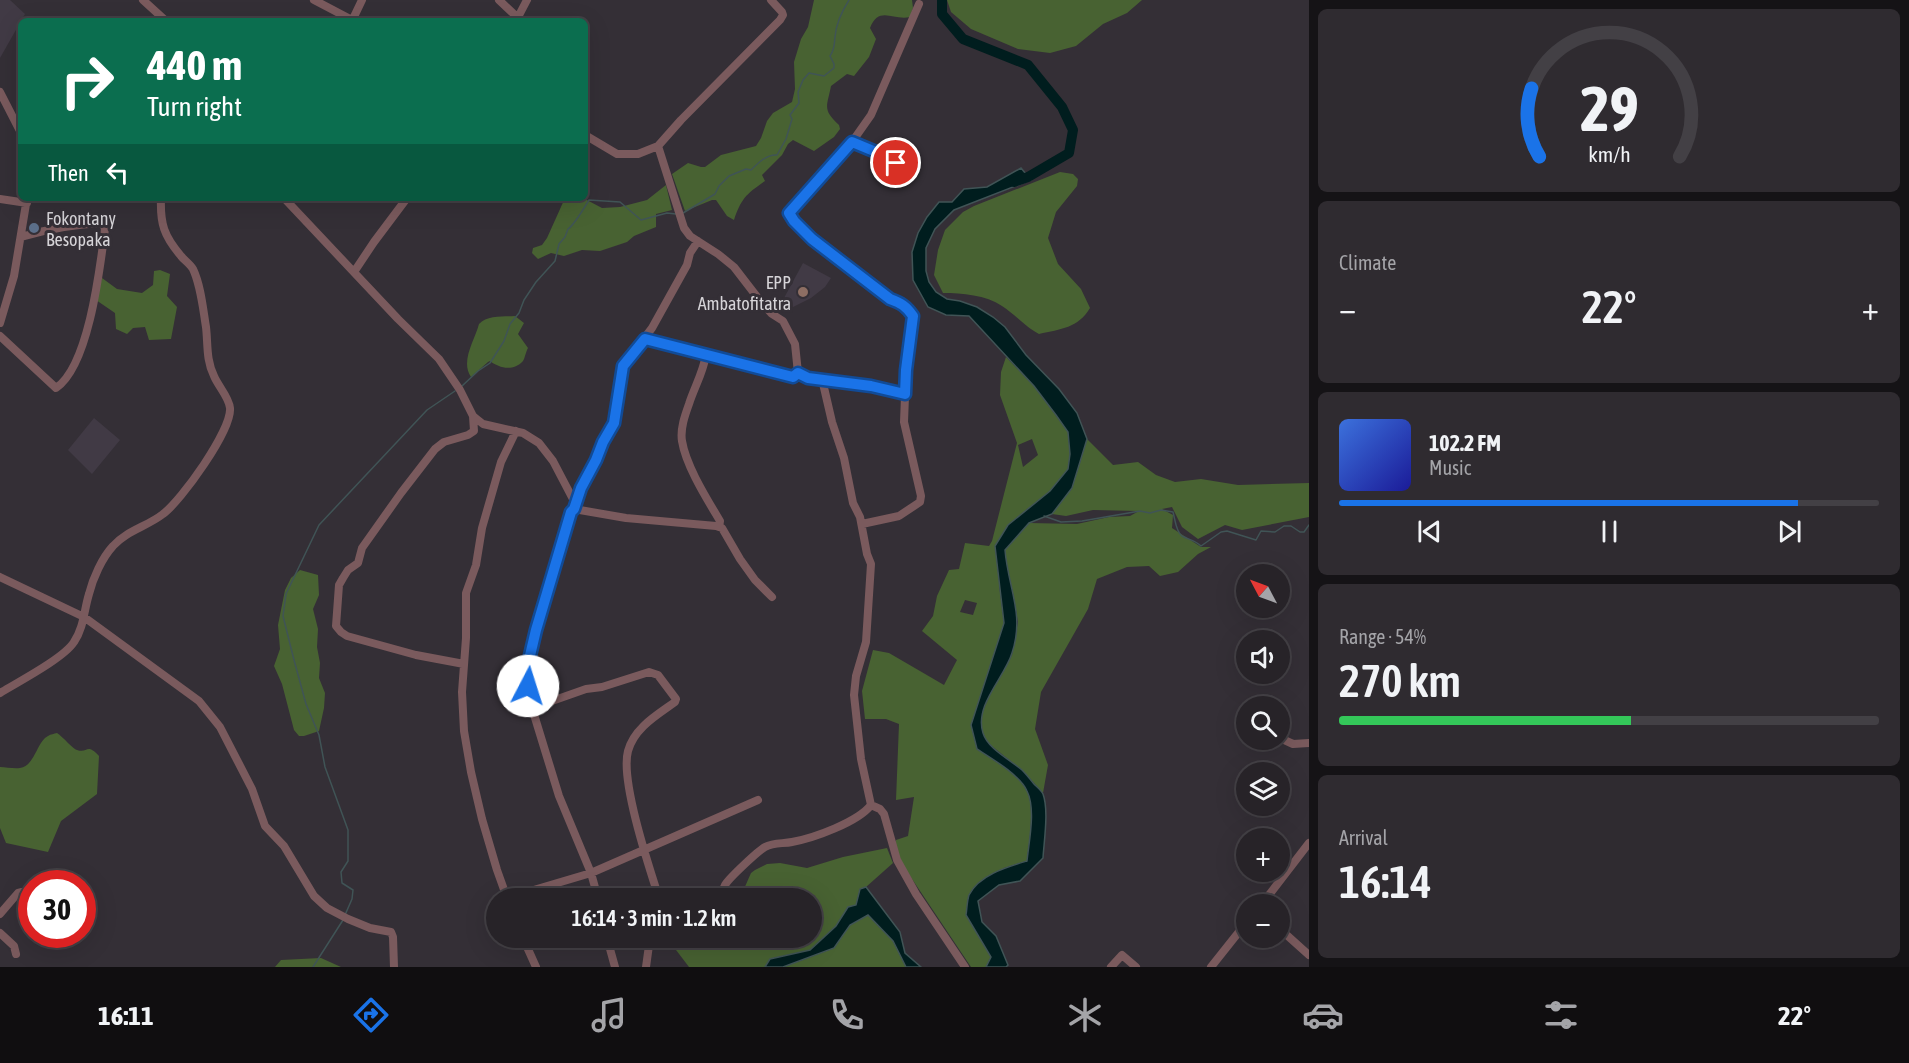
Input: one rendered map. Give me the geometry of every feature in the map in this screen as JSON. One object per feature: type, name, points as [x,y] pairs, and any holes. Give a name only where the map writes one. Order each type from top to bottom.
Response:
[{"type":"street","points":[[143,0],[163,18]]},
{"type":"street","points":[[315,0],[348,18]]},
{"type":"street","points":[[354,18],[362,0]]},
{"type":"street","points":[[499,0],[515,18]]},
{"type":"street","points":[[518,18],[527,0]]},
{"type":"street","points":[[588,137],[617,154],[638,154],[658,146],[780,20],[782,12],[771,0]]},
{"type":"street","points":[[862,524],[899,516],[920,502],[921,496],[904,422],[906,370],[913,316],[907,307],[890,299],[812,239],[789,213],[852,142],[871,115],[919,4]]},
{"type":"street","points":[[0,92],[18,127]]},
{"type":"street","points":[[852,142],[906,168]]},
{"type":"street","points":[[658,146],[690,253]]},
{"type":"street","points":[[0,199],[18,200]]},
{"type":"street","points":[[0,323],[15,276],[27,201]]},
{"type":"street","points":[[0,693],[63,654],[75,642],[93,581],[114,544],[164,514],[195,479],[228,421],[230,408],[213,376],[207,354],[204,316],[192,268],[180,256],[164,231],[161,201]]},
{"type":"street","points":[[287,201],[439,360],[460,390],[473,416],[474,430],[468,435],[444,442],[435,449],[363,548],[357,563],[348,570],[339,585],[336,626],[347,636],[416,655],[464,664]]},
{"type":"street","points":[[354,272],[405,201]]},
{"type":"street","points":[[0,336],[56,388],[62,384],[73,369],[85,341],[105,229],[103,223],[83,224],[48,229],[21,237]]},
{"type":"street","points":[[684,228],[734,267],[761,302],[772,314],[783,321],[795,344],[798,373]]},
{"type":"street","points":[[595,888],[559,796],[532,708],[528,686],[528,664],[541,611],[571,512],[614,423],[623,366],[645,339],[698,241]]},
{"type":"street","points":[[645,339],[793,377],[798,373]]},
{"type":"street","points":[[706,356],[689,403],[682,440],[701,488],[720,521],[719,527]]},
{"type":"street","points":[[798,373],[808,378],[871,386],[905,394]]},
{"type":"street","points":[[822,379],[871,564],[866,642],[856,676],[854,694],[861,759],[871,806]]},
{"type":"street","points":[[473,416],[483,424],[523,433],[539,443],[553,461],[574,506]]},
{"type":"street","points":[[503,888],[496,870],[471,772],[464,731],[462,692],[466,638],[466,593],[476,565],[482,528],[501,462],[516,431]]},
{"type":"street","points":[[574,506],[626,518],[719,527],[726,534],[755,580],[772,597]]},
{"type":"street","points":[[0,577],[84,617],[199,701],[220,727],[252,789],[265,826],[284,846],[315,896],[327,908],[348,919],[370,928],[391,932],[394,967]]},
{"type":"street","points":[[532,708],[586,689],[602,687],[649,672],[658,675],[676,699],[650,719],[633,739],[627,752],[629,786],[656,888]]},
{"type":"street","points":[[1290,743],[1309,743]]},
{"type":"street","points":[[541,888],[591,873],[758,800]]},
{"type":"street","points":[[724,888],[732,877],[764,847],[818,836],[861,816],[871,806]]},
{"type":"street","points":[[871,806],[880,809],[884,814],[897,860],[916,894],[965,967]]},
{"type":"street","points":[[1270,894],[1309,843]]},
{"type":"street","points":[[0,914],[18,894]]},
{"type":"street","points":[[0,933],[14,946],[16,954]]},
{"type":"street","points":[[1211,967],[1236,936]]},
{"type":"street","points":[[1290,938],[1309,955]]},
{"type":"street","points":[[528,948],[536,967]]},
{"type":"street","points":[[610,948],[615,967]]},
{"type":"street","points":[[646,967],[649,948]]},
{"type":"street","points":[[1111,967],[1122,955],[1136,967]]},
{"type":"shaded area","points":[[0,0],[10,0],[25,14],[23,18],[18,18],[18,26],[0,58]]},
{"type":"shaded area","points":[[1021,168],[1031,180],[954,210],[935,229],[926,248],[926,271],[929,282],[936,292],[947,299],[977,307],[1005,327],[1026,355],[1059,389],[1077,413],[1087,439],[1072,488],[1052,514],[1029,523],[1005,550],[1016,613],[1016,639],[1008,662],[986,702],[981,723],[989,744],[1022,770],[1042,793],[1046,808],[1046,826],[1043,858],[1020,881],[999,885],[978,901],[982,922],[996,936],[1008,965],[1006,967],[986,967],[991,957],[966,915],[969,895],[986,877],[1027,861],[1031,816],[1030,798],[1027,791],[1005,767],[977,749],[971,725],[1004,623],[995,546],[1008,525],[1050,491],[1068,469],[1070,454],[1068,432],[1034,386],[969,316],[946,315],[928,307],[913,280],[912,252],[918,233],[939,202],[952,202],[964,189],[987,187]]},
{"type":"shaded area","name":"EPP Ambatofitatra","points":[[803,263],[831,278],[825,287],[811,298],[783,312],[778,309]]},
{"type":"shaded area","points":[[94,418],[120,440],[92,474],[68,450]]},
{"type":"shaded area","points":[[866,887],[900,932],[905,953],[921,967],[906,967],[893,941],[868,915],[850,925],[834,948],[783,967],[765,967],[770,959],[812,948],[822,948],[822,939],[836,926],[848,907],[856,905],[860,889]]},
{"type":"green space","points":[[814,0],[912,0],[913,8],[910,17],[882,15],[878,17],[870,28],[876,39],[869,57],[854,76],[847,74],[831,86],[827,107],[840,129],[834,137],[814,151],[793,140],[788,144],[782,155],[762,175],[765,181],[742,202],[734,220],[727,216],[716,200],[685,211],[672,174],[688,163],[705,167],[721,155],[756,146],[773,113],[792,102],[795,89],[794,62],[801,39],[808,27]]},
{"type":"green space","points":[[947,0],[1142,0],[1127,13],[1103,24],[1076,46],[1050,53],[1018,49],[971,29],[951,12]]},
{"type":"green space","points":[[1060,172],[1073,174],[1078,179],[1077,186],[1056,212],[1048,238],[1058,264],[1081,289],[1090,308],[1085,315],[1068,327],[1039,334],[1007,309],[989,299],[974,295],[943,293],[934,275],[938,250],[945,230],[963,212],[974,206]]},
{"type":"green space","points":[[666,185],[672,210],[656,214],[656,227],[634,236],[627,242],[600,251],[582,250],[564,256],[551,253],[538,259],[532,253],[533,248],[542,245],[547,238],[564,201],[588,201],[602,208],[620,207],[647,200]]},
{"type":"green space","points":[[160,270],[170,274],[167,296],[177,307],[171,339],[149,340],[145,327],[133,328],[127,334],[116,329],[115,313],[96,300],[102,278],[117,289],[142,293],[153,285],[154,271]]},
{"type":"green space","points":[[515,316],[524,323],[518,334],[528,348],[523,361],[515,367],[506,368],[490,361],[471,377],[467,364],[469,350],[479,324],[491,318]]},
{"type":"green space","points":[[1006,357],[1034,386],[1068,432],[1070,454],[1068,469],[1050,491],[1008,525],[999,585],[1004,623],[971,725],[977,749],[1012,773],[1024,785],[1031,806],[1030,835],[1027,861],[1004,868],[966,915],[991,957],[986,967],[971,967],[895,851],[896,840],[908,836],[914,797],[896,800],[899,724],[886,719],[865,719],[862,691],[873,650],[889,653],[944,685],[957,660],[922,631],[933,616],[937,596],[949,570],[959,569],[965,543],[989,546],[992,541],[1017,443],[1000,395],[1001,372]],"holes":[[[1032,439],[1038,455],[1023,467],[1018,445]],[[965,600],[977,603],[973,615],[960,612]]]},
{"type":"green space","points":[[1087,439],[1113,465],[1138,462],[1156,475],[1175,482],[1201,479],[1238,485],[1309,483],[1309,517],[1242,530],[1225,525],[1198,539],[1182,527],[1172,507],[1162,509],[1173,515],[1172,528],[1201,547],[1211,547],[1198,554],[1178,572],[1160,576],[1149,566],[1127,567],[1097,579],[1088,609],[1041,692],[1035,729],[1048,765],[1043,793],[1023,771],[988,743],[982,731],[982,713],[996,681],[1012,655],[1018,622],[1005,550],[1029,523],[1077,524],[1109,517],[1130,516],[1139,511],[1093,510],[1066,516],[1052,514],[1072,488]]},
{"type":"green space","points":[[300,570],[318,575],[319,595],[313,609],[318,629],[319,678],[325,693],[319,731],[304,736],[299,736],[294,730],[282,684],[274,666],[280,649],[278,625],[285,590],[291,578]]},
{"type":"green space","points":[[57,733],[75,749],[81,751],[89,749],[99,756],[97,794],[61,821],[48,852],[6,843],[0,828],[0,767],[25,766],[33,758],[44,739]]},
{"type":"green space","points":[[887,848],[893,863],[866,887],[860,889],[856,905],[848,907],[837,926],[822,939],[822,888],[744,888],[751,873],[767,864],[780,863],[807,868],[843,857]]},
{"type":"green space","points":[[868,915],[893,941],[906,967],[783,967],[834,948],[850,925]]},
{"type":"green space","points":[[675,948],[812,948],[770,959],[765,967],[689,967]]},
{"type":"green space","points":[[321,958],[341,967],[275,967],[281,960]]},
{"type":"waterway","points":[[683,213],[715,194],[729,176],[746,169],[751,170],[766,157],[777,155],[786,139],[792,119],[790,115],[799,103],[798,92],[803,80],[809,73],[824,76],[834,68],[830,56],[834,49],[838,22],[849,0]]},
{"type":"waterway","points":[[942,0],[942,14],[963,39],[1028,65],[1062,107],[1073,130],[1069,153],[1028,177],[1014,182]]},
{"type":"waterway","points":[[462,386],[490,363],[504,341],[510,324],[519,313],[524,300],[536,282],[555,261],[559,244],[589,200],[620,202],[641,220],[667,213],[676,214]]},
{"type":"waterway","points":[[345,915],[353,890],[342,883],[341,872],[348,861],[348,830],[325,767],[319,735],[306,704],[294,660],[283,616],[286,594],[319,525],[427,410],[455,391]]},
{"type":"waterway","points":[[1044,516],[1061,522],[1082,521],[1140,511],[1173,512],[1180,534],[1201,546],[1221,532],[1227,531],[1256,540],[1261,531],[1275,532],[1284,526],[1291,526],[1304,532],[1309,525]]},
{"type":"waterway","points":[[313,967],[343,920]]},
{"type":"place","name":"Fokontany Besopaka","points":[[34,228]]},
{"type":"place","name":"EPP Ambatofitatra","points":[[803,292]]},
{"type":"route","points":[[528,686],[528,664],[532,646],[571,512],[614,423],[623,366],[645,339],[793,377],[798,373],[808,378],[871,386],[905,394],[913,316],[907,307],[890,299],[812,239],[789,213],[852,142],[896,163]]}]
